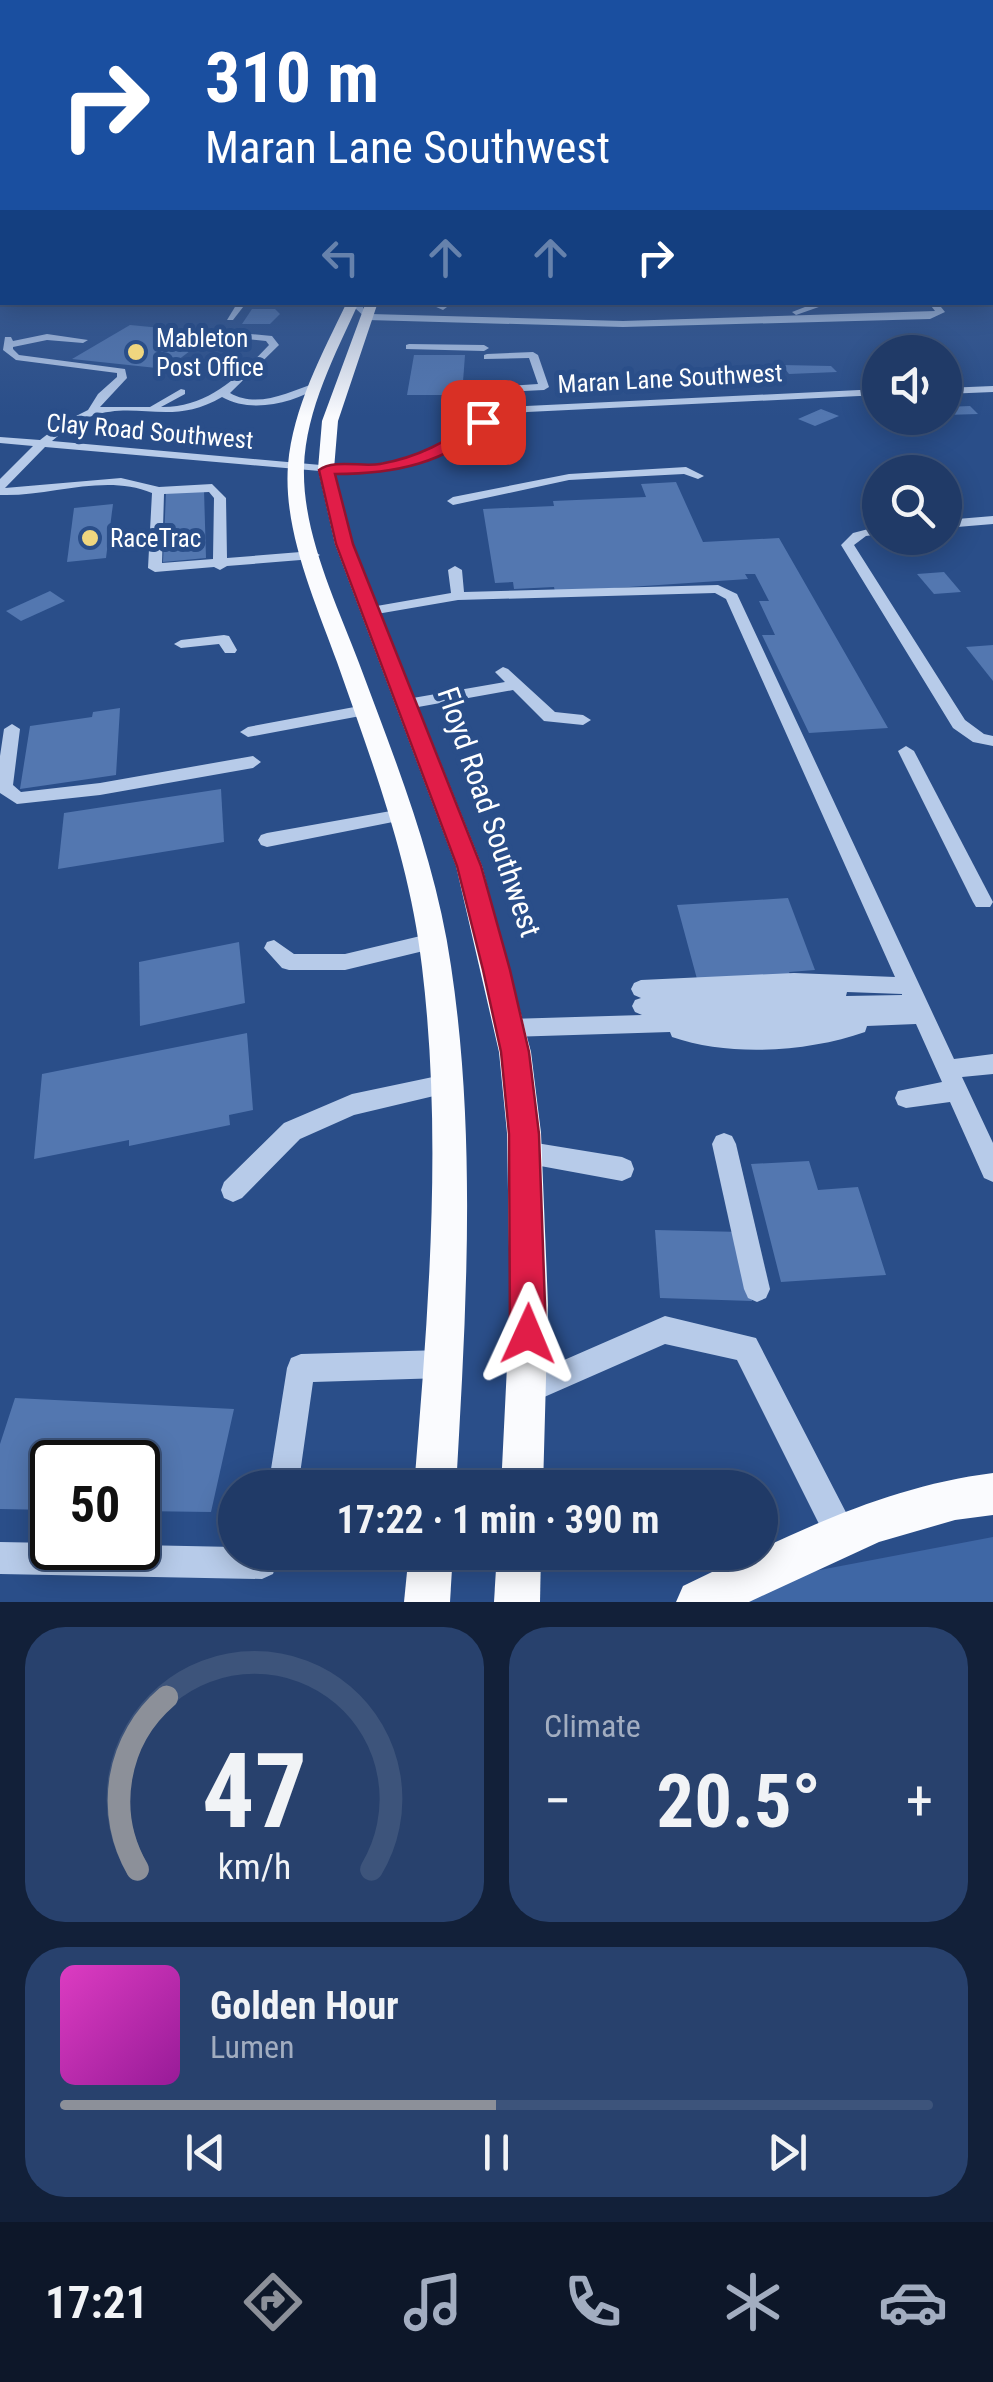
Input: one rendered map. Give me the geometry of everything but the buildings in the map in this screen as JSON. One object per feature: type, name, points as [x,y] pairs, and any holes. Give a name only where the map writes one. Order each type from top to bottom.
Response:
[{"type":"main road","points":[[352,305],[316,386],[296,467],[313,555],[402,816],[433,941],[447,1084],[452,1220],[436,1470]]},
{"type":"main road","name":"Floyd Road Southwest","points":[[369,306],[330,421],[326,470],[344,544],[469,866],[510,1028],[524,1152],[529,1305],[523,1470]]},
{"type":"main road","points":[[700,1602],[879,1520],[962,1496],[993,1494]]},
{"type":"main road","points":[[428,1602],[430,1570]]},
{"type":"main road","points":[[517,1602],[518,1570]]},
{"type":"street","points":[[230,318],[241,305]]},
{"type":"street","points":[[369,306],[443,307],[437,305]]},
{"type":"street","points":[[780,319],[820,305]]},
{"type":"street","points":[[369,306],[438,320],[684,324],[930,316],[941,312],[935,305]]},
{"type":"street","points":[[486,354],[489,321]]},
{"type":"street","points":[[84,340],[47,337],[8,342],[8,350],[16,357],[122,370],[122,378],[102,396],[92,412]]},
{"type":"street","points":[[0,488],[72,421],[92,412],[191,408],[209,401],[274,345],[269,338],[250,337]]},
{"type":"street","points":[[409,346],[534,355],[544,387],[495,389],[503,414]]},
{"type":"street","points":[[225,388],[224,394],[231,400],[256,402],[282,399],[316,386]]},
{"type":"street","points":[[962,390],[993,389]]},
{"type":"street","points":[[150,408],[181,392]]},
{"type":"street","name":"Maran Lane Southwest","points":[[296,467],[375,470],[423,459],[503,414],[558,406],[862,393]]},
{"type":"street","points":[[0,440],[12,430]]},
{"type":"street","name":"Clay Road Southwest","points":[[0,440],[296,467]]},
{"type":"street","points":[[453,500],[569,477],[686,470],[698,476]]},
{"type":"street","points":[[0,488],[18,493],[113,481],[146,484],[158,491],[212,488],[220,498],[220,566]]},
{"type":"street","points":[[158,491],[155,568],[220,566],[313,555]]},
{"type":"street","points":[[962,523],[993,520]]},
{"type":"street","points":[[862,534],[850,539],[847,546],[959,724],[979,738],[993,741]]},
{"type":"street","points":[[455,570],[458,596]]},
{"type":"street","points":[[371,611],[458,596],[718,589],[732,597],[993,1170]]},
{"type":"street","points":[[182,644],[224,639],[230,650]]},
{"type":"street","points":[[408,704],[510,678],[550,716],[584,720]]},
{"type":"street","points":[[248,732],[365,710]]},
{"type":"street","points":[[12,729],[4,788],[17,798],[100,790],[254,762]]},
{"type":"street","points":[[906,751],[983,902]]},
{"type":"street","points":[[266,840],[402,816]]},
{"type":"street","points":[[274,948],[289,962],[345,962],[433,941]]},
{"type":"street","points":[[510,1028],[794,982],[915,999]]},
{"type":"street","points":[[643,1006],[752,1008],[915,999]]},
{"type":"street","points":[[643,1006],[727,1040],[812,1037],[888,1016],[915,999]]},
{"type":"street","points":[[906,1098],[993,1064]]},
{"type":"street","points":[[233,1190],[292,1131],[352,1105],[447,1084]]},
{"type":"street","points":[[724,1144],[757,1289]]},
{"type":"street","points":[[524,1152],[622,1169]]},
{"type":"street","points":[[526,1391],[665,1330],[746,1348],[842,1537]]},
{"type":"street","points":[[286,1470],[302,1368],[444,1364]]},
{"type":"street","points":[[0,1558],[218,1562]]},
{"type":"shaded area","points":[[993,1537],[993,1602],[677,1602],[688,1595]]},
{"type":"place","name":"Mableton Post Office","points":[[136,352]]},
{"type":"place","name":"RaceTrac","points":[[90,538]]},
{"type":"route","points":[[483,422],[446,449],[423,459],[375,470],[326,470],[344,544],[469,866],[497,970],[515,1052],[524,1134],[528,1334]]}]
